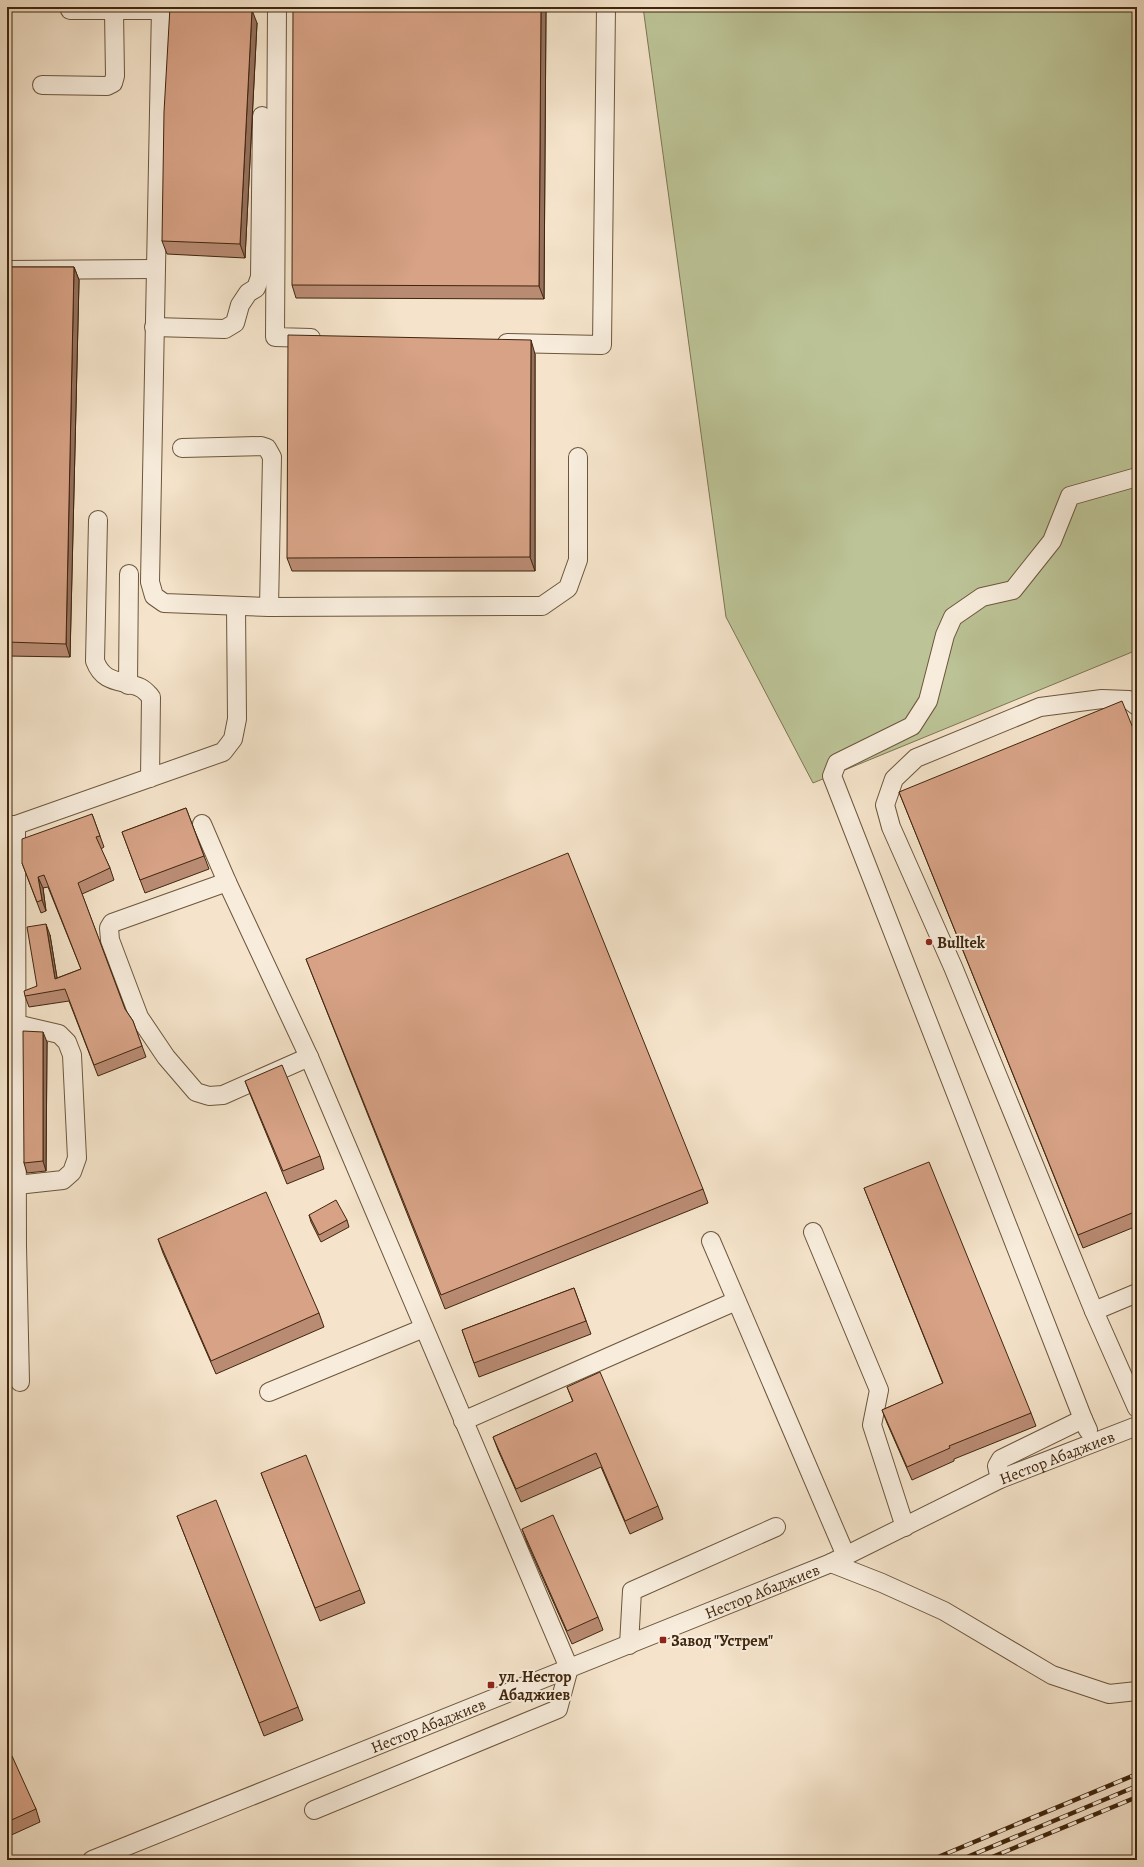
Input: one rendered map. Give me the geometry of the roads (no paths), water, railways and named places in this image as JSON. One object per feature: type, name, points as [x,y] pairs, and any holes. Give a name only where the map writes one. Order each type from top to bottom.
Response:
[{"type":"street","points":[[277,7],[275,338],[330,339]]},
{"type":"street","points":[[490,342],[602,345],[606,7]]},
{"type":"street","points":[[70,10],[161,9],[150,582],[154,596],[164,603],[236,607],[542,606],[568,588],[578,560],[578,457]]},
{"type":"street","points":[[42,85],[107,86],[113,83],[115,76],[114,10]]},
{"type":"street","points":[[154,327],[225,330],[235,323],[240,306],[248,293],[256,288],[260,277],[262,116]]},
{"type":"street","points":[[7,270],[155,268]]},
{"type":"street","points":[[182,448],[261,446],[267,448],[272,457],[269,607]]},
{"type":"street","points":[[1094,1443],[1083,1419],[832,776],[837,763],[912,726],[928,701],[945,634],[953,617],[982,597],[1013,590],[1052,541],[1070,496],[1137,477]]},
{"type":"street","points":[[98,520],[95,660],[98,671],[105,677],[142,688],[151,697],[150,778]]},
{"type":"street","points":[[128,685],[129,574]]},
{"type":"street","points":[[20,1382],[12,1246],[17,1185],[16,1024],[11,825],[223,752],[233,738],[237,720],[236,607]]},
{"type":"street","points":[[1137,706],[1129,700],[1102,699],[1040,707],[916,758],[894,778],[885,805],[891,827],[953,967],[1094,1311],[1137,1408]]},
{"type":"street","points":[[202,824],[227,882],[309,1057],[569,1668],[558,1709],[314,1810]]},
{"type":"street","points":[[227,882],[112,922],[109,928],[110,940],[139,1017],[166,1057],[196,1092],[209,1096],[223,1095],[309,1057]]},
{"type":"street","points":[[16,1024],[59,1034],[67,1042],[72,1055],[76,1158],[72,1172],[63,1180],[17,1185]]},
{"type":"street","points":[[812,1232],[879,1390],[872,1425],[905,1527]]},
{"type":"street","points":[[711,1241],[838,1560],[882,1583],[944,1611],[1052,1675],[1109,1694],[1137,1691]]},
{"type":"street","points":[[1094,1311],[1137,1293]]},
{"type":"street","points":[[463,1421],[736,1301]]},
{"type":"street","points":[[269,1392],[424,1328]]},
{"type":"street","points":[[1000,1479],[997,1466],[1001,1459],[1083,1419]]},
{"type":"street","name":"Нестор Абаджиев","points":[[92,1860],[838,1560],[1000,1479],[1137,1426]]},
{"type":"street","points":[[629,1645],[632,1591],[776,1527]]},
{"type":"railway","points":[[931,1860],[1137,1774]]},
{"type":"railway","points":[[960,1860],[1137,1786]]},
{"type":"railway","points":[[985,1860],[1137,1797]]},
{"type":"place","name":"Bulltek","points":[[929,942]]},
{"type":"place","name":"Завод \"Устрем\"","points":[[663,1640]]},
{"type":"place","name":"ул. Нестор Абаджиев","points":[[491,1685]]}]
